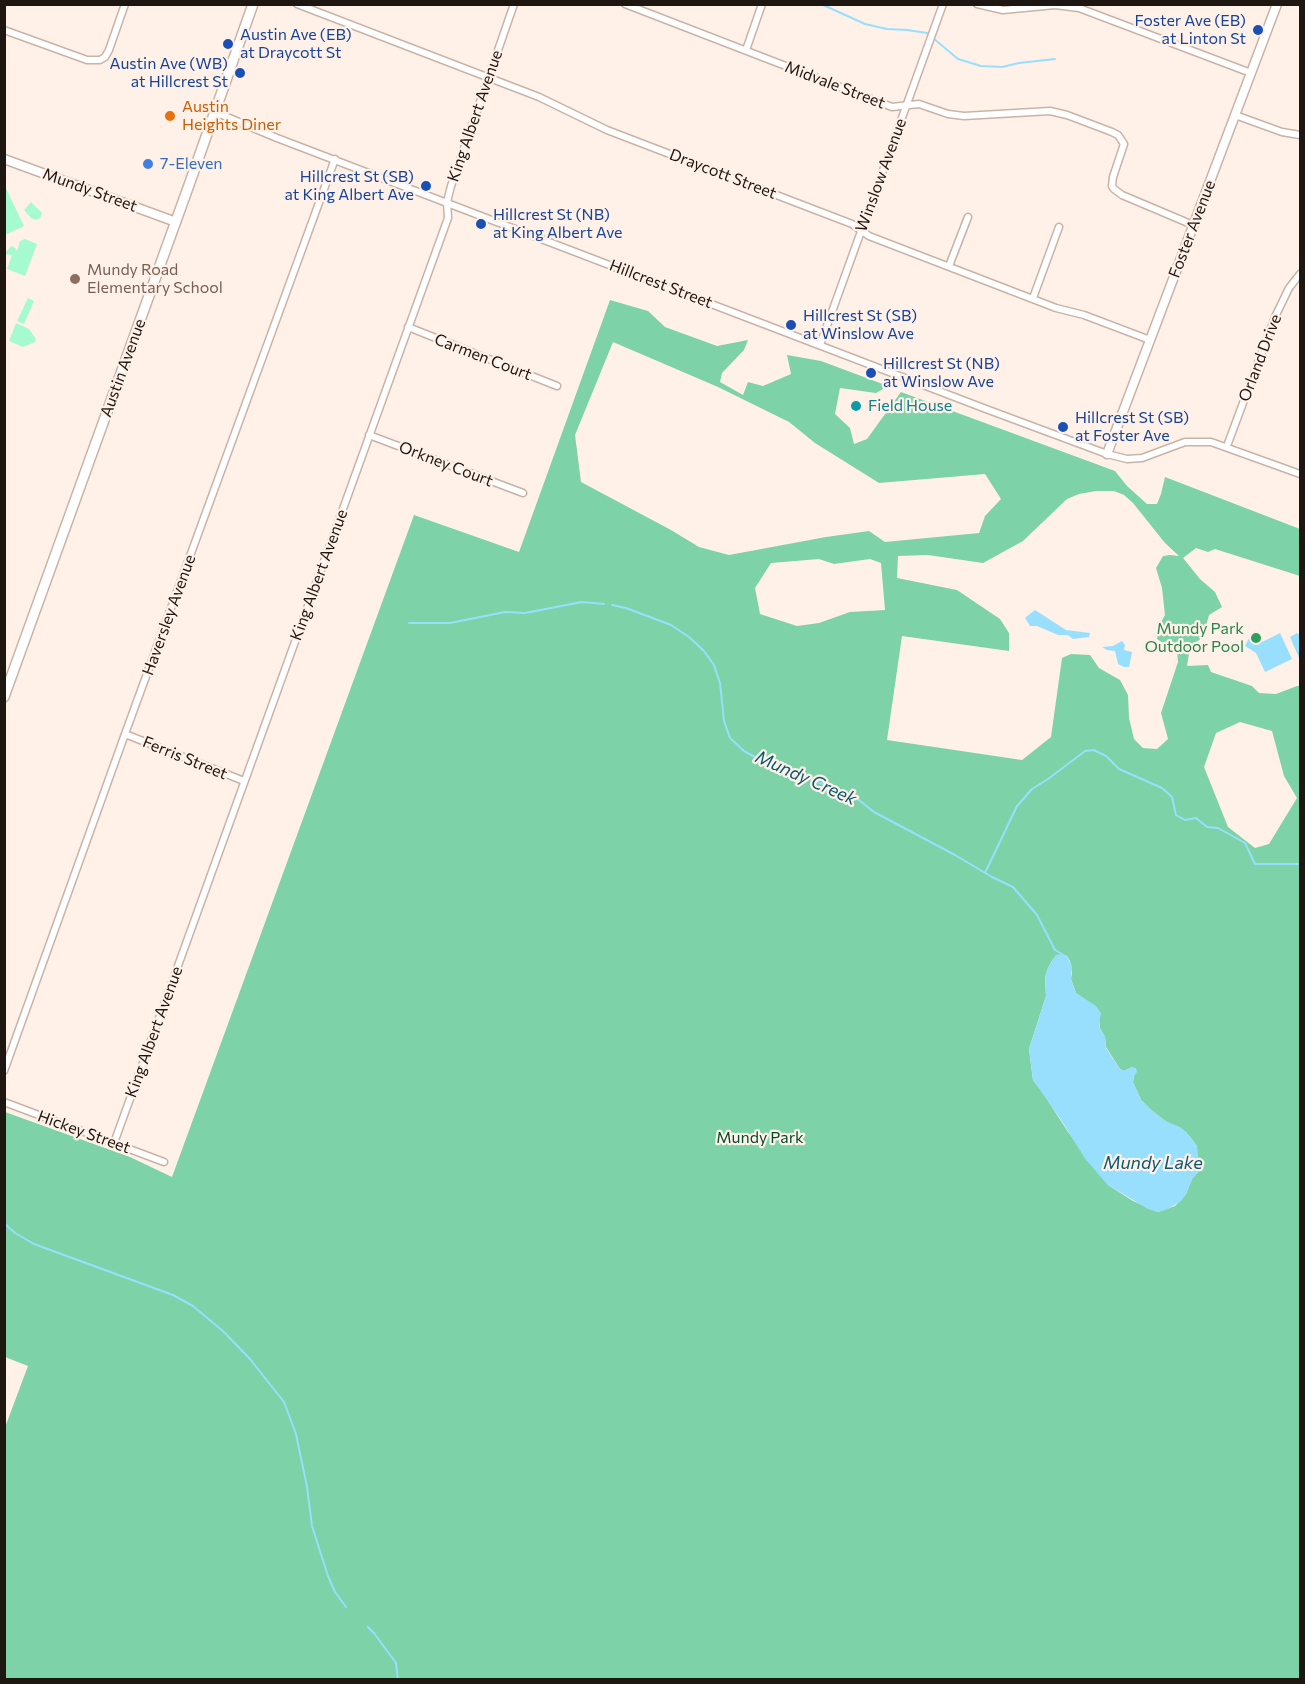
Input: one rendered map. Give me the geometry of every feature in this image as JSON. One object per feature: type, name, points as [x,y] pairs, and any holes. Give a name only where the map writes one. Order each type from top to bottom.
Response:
[{"type":"main road","name":"Austin Avenue","points":[[4,697],[176,222],[250,5]]},
{"type":"street","points":[[4,30],[87,60],[100,60],[109,51],[124,4]]},
{"type":"street","name":"Draycott Street","points":[[297,4],[546,100],[600,127],[852,224],[869,236],[1056,308],[1084,315],[1150,340]]},
{"type":"street","name":"King Albert Avenue","points":[[114,1143],[448,218],[447,202],[514,4]]},
{"type":"street","points":[[746,50],[762,4]]},
{"type":"street","name":"Winslow Avenue","points":[[820,345],[943,4]]},
{"type":"street","points":[[977,4],[1003,10],[1055,5],[1073,6],[1251,73]]},
{"type":"street","name":"Foster Avenue","points":[[1107,454],[1277,4]]},
{"type":"street","name":"Midvale Street","points":[[628,5],[892,107],[919,104],[948,114],[963,116],[1050,111],[1112,132],[1118,135],[1124,144],[1113,177],[1114,189],[1122,195],[1193,225]]},
{"type":"street","name":"Hillcrest Street","points":[[215,112],[1107,454],[1127,459],[1142,458],[1175,445],[1193,441],[1211,441],[1300,474]]},
{"type":"street","points":[[1235,115],[1282,132],[1300,135]]},
{"type":"street","name":"Mundy Street","points":[[4,159],[176,222]]},
{"type":"street","name":"Haversley Avenue","points":[[4,1071],[335,159]]},
{"type":"street","points":[[949,266],[968,217]]},
{"type":"street","points":[[1033,298],[1059,227]]},
{"type":"street","name":"Orland Drive","points":[[1227,446],[1275,317],[1300,274]]},
{"type":"street","name":"Carmen Court","points":[[408,327],[557,386]]},
{"type":"street","name":"Orkney Court","points":[[369,435],[523,493]]},
{"type":"street","name":"Ferris Street","points":[[125,734],[244,781]]},
{"type":"street","name":"Hickey Street","points":[[4,1102],[164,1162]]},
{"type":"green space","points":[[4,184],[24,226],[5,235],[4,235]]},
{"type":"green space","points":[[31,202],[42,213],[36,220],[24,210]]},
{"type":"green space","points":[[25,239],[37,244],[25,276],[7,269],[12,255],[4,253],[12,246],[17,251],[20,241]]},
{"type":"green space","points":[[28,298],[34,301],[24,324],[17,321]]},
{"type":"green space","name":"Mundy Park","points":[[610,300],[648,311],[665,327],[717,346],[748,340],[744,350],[722,373],[720,382],[743,395],[748,382],[763,386],[791,374],[787,355],[821,361],[888,386],[876,393],[840,388],[835,414],[850,428],[854,444],[867,439],[901,392],[1115,471],[1127,486],[1147,504],[1157,504],[1165,477],[1300,529],[1300,576],[1215,549],[1208,552],[1196,548],[1183,558],[1200,579],[1215,592],[1222,607],[1209,615],[1203,637],[1190,647],[1187,666],[1208,665],[1211,672],[1252,686],[1259,693],[1276,694],[1300,686],[1300,1679],[5,1679],[4,1430],[28,1366],[5,1357],[5,1112],[130,1157],[172,1177],[414,515],[519,552]],"holes":[[[613,342],[718,387],[789,422],[815,443],[879,483],[985,474],[1001,499],[985,516],[979,533],[885,542],[869,531],[729,555],[699,547],[581,482],[575,435]],[[1114,491],[1124,495],[1179,556],[1163,556],[1156,568],[1162,588],[1165,615],[1159,626],[1157,639],[1177,652],[1178,662],[1161,713],[1168,739],[1157,749],[1143,748],[1134,739],[1129,718],[1128,695],[1120,680],[1099,668],[1090,655],[1071,654],[1062,658],[1051,737],[1022,760],[887,740],[902,636],[1009,651],[1009,633],[1000,619],[957,590],[897,578],[898,556],[928,555],[983,563],[1023,541],[1067,499],[1079,494]],[[819,559],[834,564],[870,559],[881,563],[885,610],[850,612],[819,623],[797,626],[760,614],[755,588],[771,563]],[[1240,722],[1272,731],[1284,776],[1297,798],[1269,844],[1255,848],[1228,827],[1204,767],[1216,733]],[[1062,954],[1067,956],[1076,993],[1083,998],[1099,1019],[1106,1047],[1120,1069],[1124,1071],[1132,1067],[1133,1082],[1141,1100],[1165,1121],[1186,1132],[1197,1146],[1198,1172],[1192,1179],[1186,1194],[1175,1206],[1158,1212],[1133,1201],[1108,1185],[1033,1080],[1029,1049],[1046,996],[1045,977],[1053,959]]]},
{"type":"green space","points":[[16,323],[29,329],[36,339],[35,342],[23,347],[9,341]]},
{"type":"water","points":[[1035,610],[1066,630],[1090,633],[1089,637],[1073,639],[1068,635],[1058,635],[1037,626],[1030,626],[1025,618]]},
{"type":"water","points":[[1280,633],[1292,659],[1265,672],[1256,653],[1245,646],[1250,636],[1262,642]]},
{"type":"water","points":[[1297,633],[1300,635],[1300,660],[1290,637]]},
{"type":"water","points":[[1122,641],[1125,645],[1124,650],[1132,652],[1129,667],[1118,664],[1115,651],[1102,647],[1113,646]]},
{"type":"water","name":"Mundy Lake","points":[[1056,955],[1067,956],[1072,966],[1071,979],[1076,993],[1096,1006],[1101,1013],[1099,1023],[1105,1037],[1106,1048],[1120,1069],[1124,1071],[1132,1067],[1136,1068],[1137,1072],[1133,1082],[1141,1100],[1165,1121],[1180,1127],[1197,1146],[1198,1172],[1181,1201],[1168,1209],[1158,1212],[1148,1209],[1108,1185],[1086,1160],[1033,1080],[1029,1049],[1046,996],[1045,977],[1053,959]]},
{"type":"waterway","points":[[821,4],[865,24],[927,33],[958,59],[981,66],[1002,67],[1055,59]]},
{"type":"waterway","name":"Mundy Creek","points":[[409,623],[450,623],[505,612],[525,613],[582,602],[604,604]]},
{"type":"waterway","name":"Mundy Creek","points":[[612,605],[671,625],[704,651],[714,665],[720,683],[724,721],[730,738],[744,751],[764,762],[859,800],[874,812],[1013,887],[1037,915],[1055,950],[1062,954]]},
{"type":"waterway","points":[[985,873],[1017,806],[1032,789],[1085,751],[1094,750],[1106,756],[1119,769],[1162,788],[1172,797],[1176,815],[1185,820],[1196,818],[1207,827],[1218,828],[1245,843],[1255,864],[1300,864]]},
{"type":"waterway","points":[[4,1223],[15,1233],[34,1244],[173,1295],[193,1306],[224,1332],[250,1359],[284,1402],[296,1434],[312,1526],[328,1576],[335,1592],[346,1607]]},
{"type":"waterway","points":[[368,1627],[396,1663],[398,1680]]},
{"type":"place","name":"Foster Ave (EB) at Linton St","points":[[1258,30]]},
{"type":"place","name":"Austin Ave (EB) at Draycott St","points":[[228,44]]},
{"type":"place","name":"Austin Ave (WB) at Hillcrest St","points":[[240,73]]},
{"type":"place","name":"Austin Heights Diner","points":[[170,116]]},
{"type":"place","name":"7-Eleven","points":[[148,164]]},
{"type":"place","name":"Hillcrest St (SB) at King Albert Ave","points":[[426,186]]},
{"type":"place","name":"Hillcrest St (NB) at King Albert Ave","points":[[481,224]]},
{"type":"place","name":"Mundy Road Elementary School","points":[[75,279]]},
{"type":"place","name":"Hillcrest St (SB) at Winslow Ave","points":[[791,325]]},
{"type":"place","name":"Hillcrest St (NB) at Winslow Ave","points":[[871,373]]},
{"type":"place","name":"Field House","points":[[856,406]]},
{"type":"place","name":"Hillcrest St (SB) at Foster Ave","points":[[1063,427]]},
{"type":"place","name":"Mundy Park Outdoor Pool","points":[[1256,638]]}]
